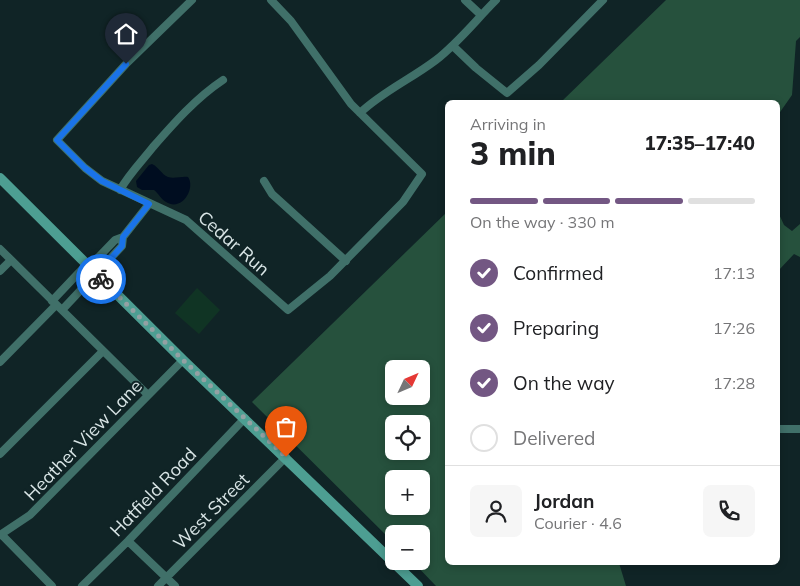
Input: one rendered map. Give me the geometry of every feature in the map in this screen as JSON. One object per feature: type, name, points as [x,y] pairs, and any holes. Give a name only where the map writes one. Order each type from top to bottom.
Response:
[{"type":"main road","points":[[0,178],[183,360],[418,586]]},
{"type":"street","name":"Cedar Run","points":[[192,0],[126,64],[57,140],[85,168],[102,181],[186,220],[288,310],[346,261]]},
{"type":"street","points":[[264,182],[272,194],[346,261],[403,202],[422,174],[351,104],[291,21],[271,0]]},
{"type":"street","points":[[465,0],[481,15]]},
{"type":"street","points":[[360,114],[371,102],[435,61],[453,46],[496,0]]},
{"type":"street","points":[[453,46],[507,93],[538,65],[602,0]]},
{"type":"street","points":[[120,190],[130,175],[175,123],[209,90],[223,80]]},
{"type":"street","points":[[0,362],[57,305],[115,240],[123,237],[149,204]]},
{"type":"street","points":[[0,249],[148,395]]},
{"type":"street","points":[[0,271],[11,260]]},
{"type":"street","points":[[57,305],[91,268]]},
{"type":"street","points":[[0,454],[103,351]]},
{"type":"street","name":"Heather View Lane","points":[[1,535],[30,515],[183,360]]},
{"type":"street","name":"Hatfield Road","points":[[82,586],[128,541],[245,418]]},
{"type":"street","points":[[780,429],[800,429]]},
{"type":"street","name":"West Street","points":[[158,586],[286,457]]},
{"type":"street","points":[[1,535],[52,586]]},
{"type":"street","points":[[128,541],[174,586]]},
{"type":"green space","points":[[666,0],[800,0],[800,37],[796,41],[792,95],[780,112],[780,100],[563,100]]},
{"type":"green space","points":[[445,214],[445,565],[620,565],[626,586],[436,586],[421,570],[430,570],[430,525],[385,525],[385,534],[252,402]]},
{"type":"green space","points":[[780,216],[784,225],[792,231],[800,224],[800,257],[794,254],[780,269]]},
{"type":"green space","points":[[197,288],[220,310],[199,334],[175,313]]},
{"type":"water","points":[[152,164],[168,177],[188,177],[190,182],[189,192],[182,201],[172,204],[164,201],[154,190],[142,190],[137,187],[136,181]]},
{"type":"way so far","points":[[101,279],[183,360],[286,457]]},
{"type":"route","points":[[101,279],[97,274],[122,246],[123,237],[149,204],[102,181],[85,168],[57,140],[126,64]]}]
